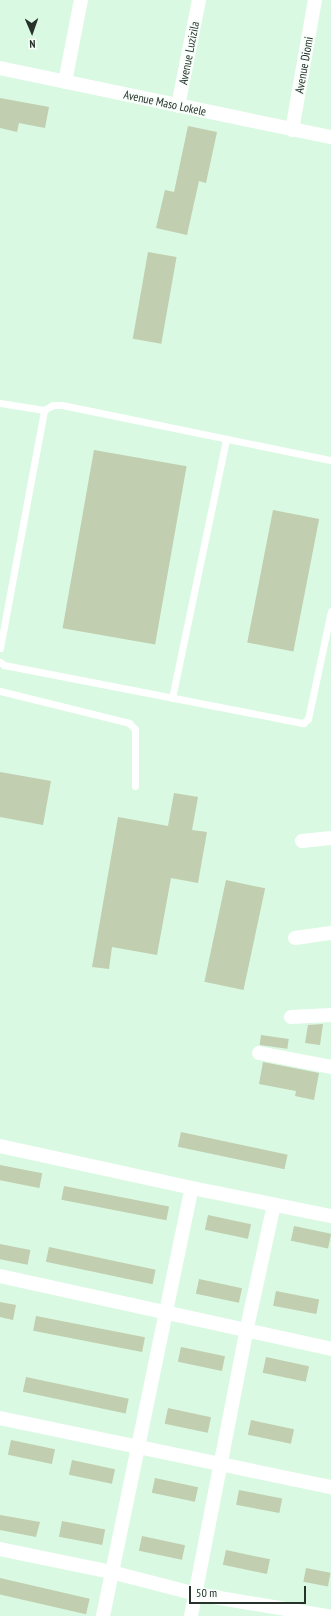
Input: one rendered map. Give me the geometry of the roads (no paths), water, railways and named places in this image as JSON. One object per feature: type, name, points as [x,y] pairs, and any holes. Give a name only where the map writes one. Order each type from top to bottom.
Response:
[{"type":"street","points":[[65,82],[81,0]]},
{"type":"street","name":"Avenue Luzizila","points":[[178,106],[199,0]]},
{"type":"street","name":"Avenue Diomi","points":[[292,130],[315,0]]},
{"type":"street","name":"Avenue Maso Lokele","points":[[0,68],[331,137]]},
{"type":"street","points":[[302,842],[331,838]]},
{"type":"street","points":[[294,938],[331,933]]},
{"type":"street","points":[[291,1017],[331,1014]]},
{"type":"street","points":[[259,1053],[331,1067]]},
{"type":"street","points":[[0,1146],[192,1188],[331,1216]]},
{"type":"street","points":[[103,1616],[137,1446],[192,1188]]},
{"type":"street","points":[[191,1616],[246,1332],[274,1205]]},
{"type":"street","points":[[0,1276],[166,1315],[331,1349]]},
{"type":"street","points":[[0,1418],[331,1487]]},
{"type":"street","points":[[0,1549],[111,1572],[196,1594],[328,1616]]},
{"type":"lane","points":[[0,403],[44,410],[53,405],[62,405],[331,460]]},
{"type":"lane","points":[[0,648],[44,410]]},
{"type":"lane","points":[[172,698],[226,439]]},
{"type":"lane","points":[[0,662],[4,665],[303,723],[308,719],[331,611]]},
{"type":"lane","points":[[0,690],[129,723],[135,729],[135,786]]}]
